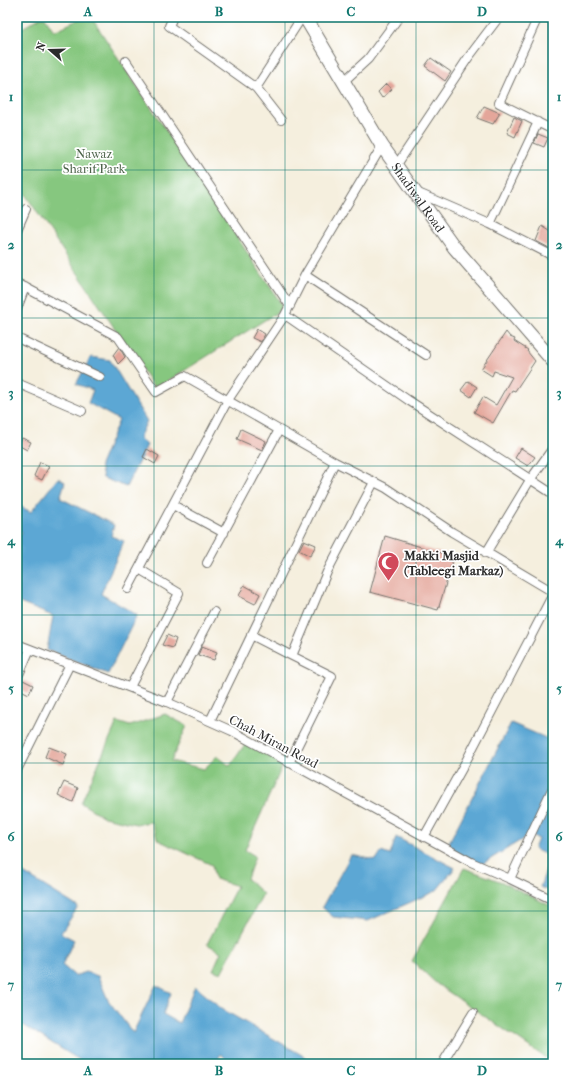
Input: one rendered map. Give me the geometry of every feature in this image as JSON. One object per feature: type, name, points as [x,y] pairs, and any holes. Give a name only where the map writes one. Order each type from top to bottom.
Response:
[{"type":"main road","name":"Shadiwal Road","points":[[303,17],[382,146],[454,247],[553,362]]},
{"type":"street","points":[[172,17],[169,26],[256,88],[281,120]]},
{"type":"street","points":[[256,88],[303,17]]},
{"type":"street","points":[[343,82],[368,60],[399,17]]},
{"type":"street","points":[[396,166],[468,58],[499,17]]},
{"type":"street","points":[[538,17],[499,103],[553,130]]},
{"type":"street","points":[[126,61],[290,306]]},
{"type":"street","points":[[490,224],[538,122]]},
{"type":"street","points":[[128,589],[228,400],[285,315],[305,275],[382,146]]},
{"type":"street","points":[[414,191],[490,224],[553,256]]},
{"type":"street","points":[[17,230],[26,209]]},
{"type":"street","points":[[305,275],[426,355]]},
{"type":"street","points":[[17,283],[118,337],[156,392],[185,376],[335,462],[386,488],[452,532],[553,593],[465,763],[424,836]]},
{"type":"street","points":[[17,309],[25,287]]},
{"type":"street","points":[[285,315],[408,400],[553,494]]},
{"type":"street","points":[[17,338],[100,377]]},
{"type":"street","points":[[17,383],[82,411]]},
{"type":"street","points":[[207,563],[279,430]]},
{"type":"street","points":[[486,553],[530,480],[553,448]]},
{"type":"street","points":[[210,721],[335,462]]},
{"type":"street","points":[[292,656],[327,572],[374,482]]},
{"type":"street","points":[[173,505],[224,533]]},
{"type":"street","points":[[130,687],[179,593],[139,569]]},
{"type":"street","points":[[167,702],[214,612]]},
{"type":"street","points":[[252,635],[332,676],[289,762]]},
{"type":"street","name":"Chah Miran Road","points":[[17,644],[130,687],[232,731],[471,862],[553,900]]},
{"type":"street","points":[[17,679],[30,648]]},
{"type":"street","points":[[17,770],[70,664]]},
{"type":"street","points":[[510,879],[553,787]]},
{"type":"street","points":[[442,1064],[472,1013]]},
{"type":"green space","name":"Nawaz Sharif Park","points":[[41,17],[45,17],[54,31],[84,17],[91,17],[284,308],[155,389],[17,182],[17,31]]},
{"type":"green space","points":[[165,714],[187,726],[171,761],[204,769],[217,756],[230,766],[248,740],[285,760],[245,850],[255,856],[247,879],[263,894],[221,973],[213,970],[221,952],[207,944],[237,886],[215,879],[212,865],[158,840],[151,822],[136,824],[104,817],[81,803],[117,722],[130,726]]},
{"type":"green space","points":[[464,868],[502,882],[553,907],[553,1050],[546,1058],[437,984],[412,961]]},
{"type":"water","points":[[91,357],[110,360],[147,421],[139,438],[147,445],[126,487],[103,478],[100,465],[119,420],[88,403],[93,390],[76,384]]},
{"type":"water","points":[[58,478],[65,482],[60,498],[114,525],[111,536],[124,541],[101,594],[137,615],[108,674],[47,650],[53,616],[17,602],[17,541],[22,532],[17,528],[17,505],[31,512]]},
{"type":"water","points":[[511,723],[553,741],[553,893],[540,887],[551,857],[534,849],[538,839],[531,834],[479,866],[446,848]]},
{"type":"water","points":[[396,837],[455,868],[436,891],[368,921],[333,917],[322,907],[351,855],[376,860],[381,852],[390,855]]},
{"type":"water","points":[[17,869],[78,907],[61,933],[74,940],[62,965],[75,976],[85,972],[98,976],[108,1000],[133,1033],[156,985],[171,993],[163,1014],[179,1023],[195,986],[222,1009],[314,1062],[313,1064],[231,1064],[221,1054],[215,1064],[81,1064],[81,1061],[23,1025],[17,1034]]},
{"type":"building","points":[[431,58],[451,72],[445,81],[425,66]]},
{"type":"building","points":[[386,84],[392,89],[382,98],[378,92]]},
{"type":"building","points":[[484,106],[500,113],[493,124],[477,118]]},
{"type":"building","points":[[514,117],[522,121],[515,137],[507,133]]},
{"type":"building","points":[[538,134],[548,138],[544,147],[534,143]]},
{"type":"building","points":[[542,226],[553,233],[553,245],[551,249],[536,241]]},
{"type":"building","points":[[257,329],[265,334],[261,342],[252,338]]},
{"type":"building","points":[[506,332],[510,337],[515,339],[514,341],[528,350],[527,351],[535,361],[515,391],[512,390],[493,423],[474,412],[483,397],[496,405],[512,377],[494,371],[492,376],[481,369]]},
{"type":"building","points":[[119,347],[125,357],[118,364],[113,355]]},
{"type":"building","points":[[468,381],[477,387],[471,397],[461,390]]},
{"type":"building","points":[[241,429],[266,441],[262,450],[237,439]]},
{"type":"building","points":[[22,438],[31,442],[27,450],[18,445]]},
{"type":"building","points":[[521,448],[535,457],[528,466],[515,458]]},
{"type":"building","points":[[147,449],[159,456],[155,464],[143,457]]},
{"type":"building","points":[[40,462],[49,466],[42,480],[34,476]]},
{"type":"building","points":[[385,536],[454,557],[438,610],[370,592]]},
{"type":"building","points":[[304,540],[316,545],[310,556],[299,550]]},
{"type":"building","points":[[244,585],[260,594],[255,604],[239,596]]},
{"type":"building","points":[[167,635],[176,639],[173,648],[162,645]]},
{"type":"building","points":[[202,646],[217,652],[214,660],[198,655]]},
{"type":"building","points":[[23,680],[33,685],[29,694],[17,688],[17,684],[21,683]]},
{"type":"building","points":[[49,747],[67,754],[63,765],[45,757]]},
{"type":"building","points":[[64,782],[78,788],[73,802],[58,795]]},
{"type":"place","name":"Makki Masjid (Tableegi Markaz)","points":[[389,582]]}]
